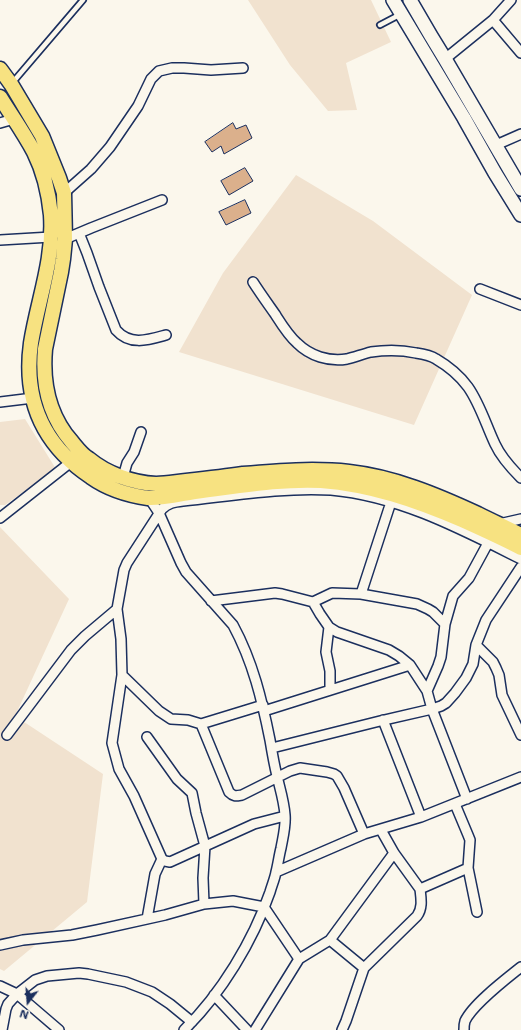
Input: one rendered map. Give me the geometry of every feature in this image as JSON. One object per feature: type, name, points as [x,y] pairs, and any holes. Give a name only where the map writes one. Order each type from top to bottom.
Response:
[{"type":"main road","points":[[394,0],[400,14],[521,215]]},
{"type":"main road","points":[[410,0],[521,189]]},
{"type":"main road","points":[[0,69],[11,84],[42,136],[48,148],[64,193],[65,239],[61,272],[45,349],[44,362],[46,391],[49,402],[66,436],[80,452],[89,460],[119,476],[136,481],[157,484],[274,471],[312,470],[350,472],[383,478],[433,494],[454,510],[521,548]]},
{"type":"main road","points":[[0,97],[34,152],[48,196],[51,213],[49,260],[33,332],[29,359],[30,383],[32,398],[41,422],[54,445],[71,462],[94,479],[111,489],[152,498],[272,482],[319,481],[381,490],[418,502],[454,510]]},
{"type":"main road","points":[[45,183],[59,178]]},
{"type":"main road","points":[[111,489],[119,476]]},
{"type":"main road","points":[[493,533],[521,535]]},
{"type":"street","points":[[445,59],[493,20],[511,0]]},
{"type":"street","points":[[493,20],[521,53]]},
{"type":"street","points":[[64,193],[91,169],[110,147],[138,106],[151,80],[158,71],[172,68],[211,70],[243,68]]},
{"type":"street","points":[[0,123],[14,119]]},
{"type":"street","points":[[496,145],[521,134]]},
{"type":"street","points":[[65,239],[162,200]]},
{"type":"street","points":[[79,233],[116,330],[130,340],[147,341],[166,335]]},
{"type":"street","points":[[0,240],[51,237]]},
{"type":"street","points":[[253,282],[286,332],[308,352],[326,359],[338,360],[372,352],[387,351],[409,352],[435,358],[459,377],[468,387],[500,454],[521,478]]},
{"type":"street","points":[[480,289],[521,305]]},
{"type":"street","points":[[0,402],[32,398]]},
{"type":"street","points":[[119,476],[134,452],[141,432]]},
{"type":"street","points":[[0,518],[71,462]]},
{"type":"street","points":[[152,498],[170,503],[240,495],[307,490],[331,490],[356,494],[391,502],[430,516],[493,533],[521,559]]},
{"type":"street","points":[[152,498],[181,564],[186,572],[233,625],[239,635],[253,668],[264,708],[285,816],[276,872],[264,907],[252,935],[214,995],[184,1030]]},
{"type":"street","points":[[361,594],[391,502]]},
{"type":"street","points":[[170,503],[159,513],[124,570],[118,609],[122,638],[122,675],[112,743],[119,770],[134,796],[162,859],[165,861],[170,862],[254,824],[285,816]]},
{"type":"street","points":[[427,692],[441,657],[445,624],[453,596],[469,578],[493,533],[521,519]]},
{"type":"street","points":[[272,748],[432,709],[446,703],[466,678],[486,620],[521,567]]},
{"type":"street","points":[[211,601],[274,593],[313,602],[332,593],[361,594],[417,604],[433,612],[445,624]]},
{"type":"street","points":[[313,602],[329,627],[341,633],[389,650],[410,665],[427,692],[432,709],[467,799]]},
{"type":"street","points":[[7,736],[72,650],[85,636],[118,609]]},
{"type":"street","points":[[329,627],[326,652],[330,671],[330,690]]},
{"type":"street","points":[[476,646],[493,662],[499,675],[502,695],[521,735]]},
{"type":"street","points":[[122,675],[163,715],[171,719],[188,720],[201,724],[330,690],[410,665]]},
{"type":"street","points":[[383,720],[421,817]]},
{"type":"street","points":[[201,724],[229,792],[232,795],[242,795],[277,777],[300,768],[327,772],[337,776],[364,834]]},
{"type":"street","points":[[147,737],[177,779],[192,793],[205,846],[203,878],[204,904]]},
{"type":"street","points":[[276,872],[364,834],[421,817],[521,777]]},
{"type":"street","points":[[455,804],[470,840],[468,868],[477,912]]},
{"type":"street","points":[[342,1030],[364,968],[417,916],[421,908],[420,889],[394,853],[381,830]]},
{"type":"street","points":[[255,1030],[299,959],[330,940],[394,853]]},
{"type":"street","points":[[147,919],[155,874],[162,859]]},
{"type":"street","points":[[420,889],[468,868]]},
{"type":"street","points":[[0,945],[23,940],[78,934],[165,915],[204,904],[233,901],[264,907],[299,959]]},
{"type":"street","points":[[330,940],[364,968]]},
{"type":"street","points":[[464,1030],[464,1022],[471,1012],[486,996],[521,967]]},
{"type":"street","points":[[2,1030],[8,1004],[17,994],[35,980],[47,976],[79,973],[126,982],[152,992],[192,1022]]},
{"type":"street","points":[[0,986],[17,994],[59,1030]]},
{"type":"street","points":[[214,995],[247,1030]]},
{"type":"lane","points":[[11,84],[83,0]]},
{"type":"lane","points":[[380,25],[400,14]]},
{"type":"shaded area","points":[[248,0],[371,0],[391,42],[346,63],[357,110],[328,111],[290,65]]},
{"type":"shaded area","points":[[296,175],[373,221],[472,295],[414,425],[179,352],[223,273]]},
{"type":"shaded area","points":[[25,419],[56,469],[5,505],[0,505],[0,422]]},
{"type":"shaded area","points":[[0,527],[69,599],[15,716],[103,774],[87,902],[4,971],[0,969]]},
{"type":"building","points":[[233,123],[236,129],[246,125],[252,138],[224,154],[221,146],[212,152],[205,142]]},
{"type":"building","points":[[245,168],[253,181],[229,195],[221,181]]},
{"type":"building","points":[[245,200],[251,213],[226,225],[219,212]]}]
